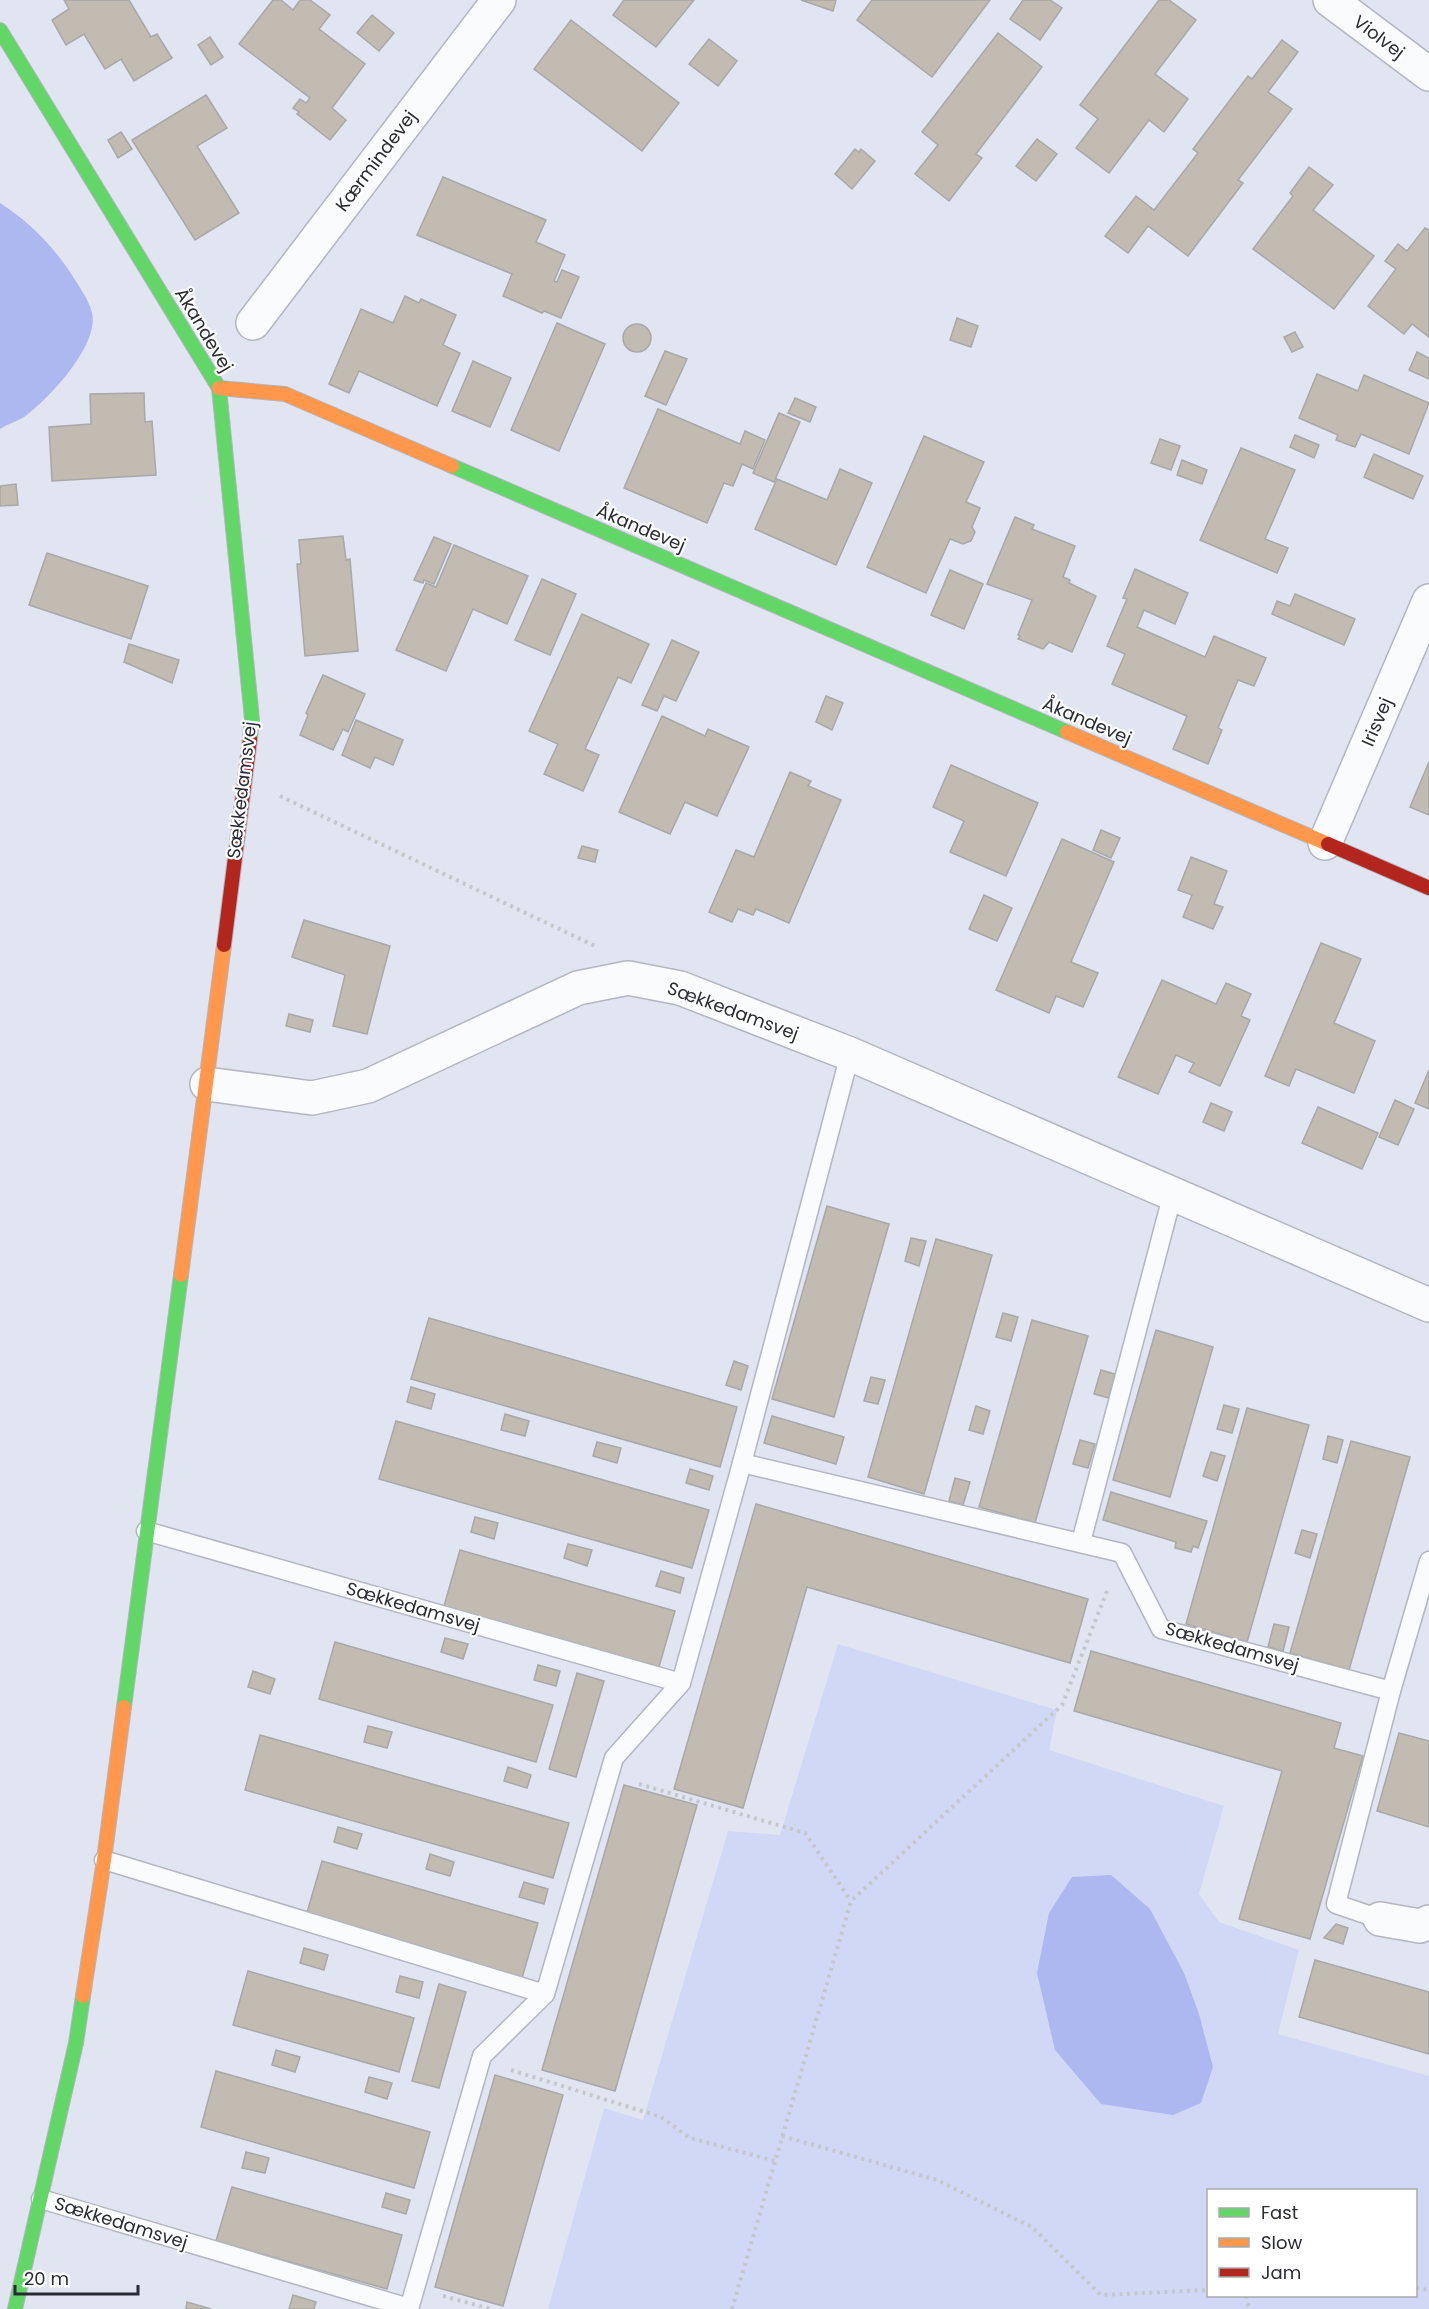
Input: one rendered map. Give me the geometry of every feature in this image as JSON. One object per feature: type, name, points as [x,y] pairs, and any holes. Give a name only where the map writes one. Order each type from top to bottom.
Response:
[{"type":"street","name":"Kærmindevej","points":[[253,323],[498,0]]},
{"type":"street","name":"Violvej","points":[[1330,0],[1429,74]]},
{"type":"street","name":"Åkandevej","points":[[0,30],[219,388],[285,394],[1429,888]]},
{"type":"street","name":"Sækkedamsvej","points":[[15,2309],[76,2043],[104,1860],[207,1084],[252,719],[219,388]]},
{"type":"street","name":"Irisvej","points":[[1325,843],[1429,601]]},
{"type":"street","name":"Sækkedamsvej","points":[[207,1084],[312,1098],[368,1086],[578,988],[628,978],[680,988],[850,1054],[1429,1305]]},
{"type":"street","points":[[1380,1919],[1420,1926],[1429,1922]]},
{"type":"lane","name":"Sækkedamsvej","points":[[40,2199],[409,2308],[482,2056],[545,1994],[614,1758],[681,1683],[742,1463],[850,1054]]},
{"type":"lane","points":[[1081,1542],[1173,1193]]},
{"type":"lane","points":[[742,1463],[1122,1552]]},
{"type":"lane","name":"Sækkedamsvej","points":[[146,1531],[681,1683]]},
{"type":"lane","name":"Sækkedamsvej","points":[[1122,1552],[1161,1629],[1391,1691]]},
{"type":"lane","points":[[1380,1919],[1336,1904],[1391,1691],[1429,1561]]},
{"type":"lane","points":[[104,1860],[545,1994]]},
{"type":"path","points":[[244,779],[600,948]]},
{"type":"path","points":[[732,2309],[850,1901],[1062,1704],[1122,1552]]},
{"type":"path","points":[[614,1758],[636,1783],[805,1833],[850,1901]]},
{"type":"path","points":[[482,2056],[508,2069],[662,2117],[690,2138],[775,2161]]},
{"type":"path","points":[[782,2136],[937,2180],[1032,2227],[1101,2295],[1207,2290]]},
{"type":"path","points":[[416,2288],[491,2309]]},
{"type":"shaded area","points":[[838,1644],[1057,1710],[1049,1750],[1224,1806],[1199,1894],[1219,1922],[1299,1950],[1278,2034],[1429,2076],[1429,2309],[548,2309],[604,2108],[643,2120],[728,1831],[780,1835]]},
{"type":"water","points":[[0,203],[29,225],[61,259],[88,302],[92,313],[92,326],[81,354],[60,383],[28,414],[0,429]]},
{"type":"water","points":[[1111,1875],[1150,1909],[1184,1973],[1199,2014],[1213,2067],[1201,2103],[1173,2115],[1101,2104],[1055,2050],[1037,1973],[1049,1913],[1072,1877]]},
{"type":"building","points":[[64,0],[129,0],[151,37],[157,34],[172,58],[134,81],[121,59],[105,69],[84,34],[66,45],[52,20],[69,9]]},
{"type":"building","points":[[273,0],[281,0],[293,10],[300,0],[310,0],[330,15],[319,29],[365,64],[332,108],[346,120],[330,140],[297,114],[299,112],[293,108],[300,99],[306,103],[310,98],[239,44]]},
{"type":"building","points":[[624,0],[694,0],[656,47],[613,15]]},
{"type":"building","points":[[801,0],[836,0],[833,11]]},
{"type":"building","points":[[872,0],[990,0],[932,77],[857,20]]},
{"type":"building","points":[[1023,0],[1050,0],[1062,8],[1040,40],[1010,19]]},
{"type":"building","points":[[1159,0],[1169,0],[1196,20],[1155,74],[1188,99],[1164,132],[1149,120],[1109,173],[1076,148],[1098,119],[1080,105]]},
{"type":"building","points":[[372,15],[394,33],[379,51],[357,33]]},
{"type":"building","points":[[571,20],[679,103],[642,151],[534,69]]},
{"type":"building","points":[[998,33],[1042,67],[976,154],[982,158],[949,201],[915,174],[938,145],[922,132]]},
{"type":"building","points":[[210,37],[223,57],[211,65],[198,45]]},
{"type":"building","points":[[709,39],[737,61],[718,86],[689,64]]},
{"type":"building","points":[[1282,40],[1298,52],[1268,92],[1292,109],[1238,180],[1243,183],[1188,256],[1148,226],[1128,253],[1105,236],[1136,196],[1154,210],[1198,153],[1193,149],[1248,76],[1252,79]]},
{"type":"building","points":[[206,95],[227,128],[197,146],[239,213],[195,240],[132,140]]},
{"type":"building","points":[[121,132],[132,149],[118,158],[108,140]]},
{"type":"building","points":[[1037,139],[1057,154],[1036,181],[1016,166]]},
{"type":"building","points":[[855,149],[859,152],[861,149],[875,161],[852,189],[835,174]]},
{"type":"building","points":[[1309,167],[1333,185],[1313,210],[1374,256],[1334,309],[1253,249],[1293,196],[1290,193]]},
{"type":"building","points":[[443,177],[546,220],[536,242],[565,255],[554,281],[557,282],[562,270],[579,277],[561,318],[544,311],[542,313],[503,296],[512,274],[417,235]]},
{"type":"building","points":[[1425,228],[1429,230],[1429,337],[1412,324],[1404,334],[1368,306],[1396,269],[1385,261],[1398,244],[1407,251]]},
{"type":"building","points":[[405,296],[419,303],[421,299],[456,315],[443,345],[460,353],[437,406],[359,371],[349,393],[329,384],[361,309],[393,323]]},
{"type":"building","points":[[957,318],[978,326],[971,347],[950,340]]},
{"type":"building","points":[[557,323],[605,344],[559,451],[511,430]]},
{"type":"building","points":[[637,324],[647,328],[651,338],[647,348],[637,352],[627,348],[623,338],[627,328]]},
{"type":"building","points":[[1295,332],[1303,347],[1292,352],[1284,337]]},
{"type":"building","points":[[665,351],[687,359],[666,405],[645,396]]},
{"type":"building","points":[[1417,352],[1429,358],[1429,379],[1409,370]]},
{"type":"building","points":[[473,361],[511,378],[490,427],[452,411]]},
{"type":"building","points":[[1317,374],[1358,391],[1364,375],[1429,403],[1409,454],[1361,434],[1355,447],[1336,440],[1338,435],[1299,418]]},
{"type":"building","points":[[144,393],[145,422],[152,421],[156,475],[52,481],[49,427],[91,424],[90,394]]},
{"type":"building","points":[[795,398],[816,407],[810,422],[788,413]]},
{"type":"building","points":[[658,409],[740,444],[745,431],[765,440],[753,469],[742,464],[733,486],[724,483],[707,523],[624,488]]},
{"type":"building","points":[[779,413],[800,422],[774,482],[753,473]]},
{"type":"building","points":[[1295,435],[1319,445],[1314,458],[1290,447]]},
{"type":"building","points":[[924,436],[984,462],[966,502],[980,508],[972,527],[975,532],[971,541],[963,544],[950,539],[926,593],[867,567]]},
{"type":"building","points":[[1160,439],[1180,446],[1171,470],[1151,463]]},
{"type":"building","points":[[1241,448],[1295,470],[1265,539],[1288,548],[1277,573],[1200,540]]},
{"type":"building","points":[[1374,454],[1423,476],[1413,499],[1364,477]]},
{"type":"building","points":[[1182,460],[1207,470],[1202,484],[1177,475]]},
{"type":"building","points":[[840,469],[872,483],[836,565],[755,529],[777,479],[827,500]]},
{"type":"building","points":[[16,484],[18,505],[0,506],[0,486]]},
{"type":"building","points":[[1015,517],[1034,525],[1032,529],[1075,546],[1063,577],[1070,580],[1069,583],[1096,596],[1072,652],[1049,642],[1043,649],[1018,639],[1032,600],[987,584]]},
{"type":"building","points":[[343,536],[346,560],[350,559],[358,651],[305,656],[297,564],[301,564],[299,540]]},
{"type":"building","points":[[434,537],[451,544],[434,584],[424,580],[423,583],[414,580]]},
{"type":"building","points":[[454,545],[528,576],[507,624],[473,609],[446,671],[396,650],[426,583],[436,587]]},
{"type":"building","points":[[47,553],[148,586],[131,639],[29,605]]},
{"type":"building","points":[[1135,569],[1188,593],[1175,624],[1144,610],[1137,627],[1205,657],[1214,636],[1266,658],[1254,686],[1238,680],[1218,728],[1222,730],[1208,764],[1173,749],[1187,716],[1112,684],[1125,654],[1107,646],[1127,599],[1123,598]]},
{"type":"building","points":[[950,570],[983,584],[964,629],[931,615]]},
{"type":"building","points":[[542,579],[576,594],[550,655],[515,640]]},
{"type":"building","points":[[1295,594],[1355,619],[1344,645],[1272,614],[1277,601],[1290,606]]},
{"type":"building","points":[[582,614],[649,644],[631,683],[618,677],[585,749],[599,755],[583,791],[544,774],[558,744],[529,731]]},
{"type":"building","points":[[672,640],[699,652],[676,701],[664,696],[657,711],[642,705]]},
{"type":"building","points":[[129,644],[179,660],[172,683],[124,662]]},
{"type":"building","points":[[323,675],[365,694],[348,732],[343,729],[333,750],[300,735],[308,715],[306,713]]},
{"type":"building","points":[[826,696],[843,703],[832,730],[816,722]]},
{"type":"building","points":[[662,716],[705,736],[708,729],[749,747],[717,816],[685,802],[670,834],[619,812]]},
{"type":"building","points":[[356,720],[403,740],[393,765],[375,757],[370,768],[342,755]]},
{"type":"building","points":[[1429,762],[1429,815],[1410,807]]},
{"type":"building","points":[[951,765],[1038,803],[1006,876],[950,852],[964,821],[933,807]]},
{"type":"building","points":[[790,772],[811,781],[808,786],[841,800],[789,923],[756,909],[753,915],[738,909],[732,922],[709,912],[736,850],[754,857]]},
{"type":"building","points":[[1101,830],[1120,838],[1111,858],[1093,850]]},
{"type":"building","points":[[1062,839],[1114,862],[1071,962],[1098,973],[1083,1007],[1056,996],[1049,1013],[996,990]]},
{"type":"building","points":[[582,846],[598,850],[595,862],[578,858]]},
{"type":"building","points":[[1191,857],[1227,871],[1214,904],[1223,907],[1213,929],[1183,917],[1192,895],[1178,890]]},
{"type":"building","points":[[984,895],[1012,908],[997,941],[969,929]]},
{"type":"building","points":[[304,920],[390,946],[367,1034],[333,1026],[345,975],[292,957]]},
{"type":"building","points":[[1321,943],[1361,959],[1334,1023],[1375,1041],[1354,1093],[1296,1069],[1289,1086],[1265,1076]]},
{"type":"building","points":[[1162,980],[1216,1004],[1226,983],[1251,994],[1241,1016],[1250,1020],[1220,1086],[1189,1072],[1194,1063],[1176,1055],[1158,1094],[1118,1077]]},
{"type":"building","points":[[289,1014],[313,1020],[310,1032],[286,1026]]},
{"type":"building","points":[[1429,1070],[1429,1109],[1415,1103]]},
{"type":"building","points":[[1395,1100],[1414,1109],[1398,1145],[1379,1137]]},
{"type":"building","points":[[1211,1103],[1232,1112],[1224,1131],[1203,1122]]},
{"type":"building","points":[[1318,1107],[1378,1133],[1362,1169],[1302,1143]]},
{"type":"building","points":[[827,1206],[889,1224],[834,1417],[772,1399]]},
{"type":"building","points":[[911,1238],[926,1241],[919,1266],[905,1261]]},
{"type":"building","points":[[936,1239],[992,1255],[924,1494],[868,1477]]},
{"type":"building","points":[[1003,1313],[1018,1317],[1011,1341],[996,1337]]},
{"type":"building","points":[[429,1318],[737,1407],[720,1467],[411,1379]]},
{"type":"building","points":[[1032,1320],[1088,1336],[1035,1523],[979,1507]]},
{"type":"building","points":[[1156,1330],[1213,1347],[1170,1497],[1113,1480]]},
{"type":"building","points":[[734,1361],[748,1366],[741,1390],[726,1385]]},
{"type":"building","points":[[1101,1370],[1115,1374],[1109,1398],[1094,1394]]},
{"type":"building","points":[[871,1377],[885,1380],[878,1404],[864,1401]]},
{"type":"building","points":[[411,1387],[435,1394],[431,1409],[407,1402]]},
{"type":"building","points":[[1224,1405],[1239,1409],[1232,1433],[1217,1429]]},
{"type":"building","points":[[976,1406],[990,1411],[983,1434],[969,1430]]},
{"type":"building","points":[[1247,1408],[1309,1425],[1247,1642],[1186,1624]]},
{"type":"building","points":[[505,1414],[529,1421],[525,1436],[501,1430]]},
{"type":"building","points":[[772,1416],[844,1437],[836,1464],[764,1443]]},
{"type":"building","points":[[396,1421],[709,1510],[692,1568],[379,1479]]},
{"type":"building","points":[[1328,1436],[1343,1440],[1337,1463],[1323,1459]]},
{"type":"building","points":[[1080,1440],[1095,1444],[1088,1468],[1073,1464]]},
{"type":"building","points":[[1351,1441],[1410,1457],[1349,1670],[1290,1653]]},
{"type":"building","points":[[597,1442],[621,1448],[617,1463],[593,1456]]},
{"type":"building","points":[[1211,1452],[1225,1456],[1217,1481],[1203,1476]]},
{"type":"building","points":[[690,1469],[713,1476],[709,1490],[686,1483]]},
{"type":"building","points":[[955,1478],[970,1482],[963,1505],[949,1501]]},
{"type":"building","points":[[1111,1492],[1207,1521],[1198,1548],[1193,1546],[1191,1552],[1175,1548],[1176,1542],[1103,1520]]},
{"type":"building","points":[[756,1504],[1088,1599],[1070,1663],[807,1587],[743,1808],[674,1789]]},
{"type":"building","points":[[475,1517],[498,1523],[494,1539],[471,1532]]},
{"type":"building","points":[[1302,1530],[1317,1534],[1310,1558],[1295,1553]]},
{"type":"building","points":[[568,1544],[592,1550],[587,1566],[564,1558]]},
{"type":"building","points":[[460,1550],[675,1611],[659,1667],[444,1606]]},
{"type":"building","points":[[661,1571],[684,1578],[680,1593],[656,1586]]},
{"type":"building","points":[[1274,1624],[1289,1627],[1283,1651],[1268,1647]]},
{"type":"building","points":[[445,1638],[468,1644],[463,1659],[441,1652]]},
{"type":"building","points":[[335,1642],[553,1705],[536,1762],[319,1699]]},
{"type":"building","points":[[1091,1651],[1341,1723],[1334,1748],[1363,1756],[1310,1939],[1239,1919],[1282,1771],[1074,1711]]},
{"type":"building","points":[[538,1665],[560,1671],[556,1686],[534,1680]]},
{"type":"building","points":[[253,1671],[275,1679],[270,1694],[248,1687]]},
{"type":"building","points":[[577,1673],[604,1681],[576,1777],[549,1769]]},
{"type":"building","points":[[368,1726],[392,1732],[387,1748],[364,1742]]},
{"type":"building","points":[[1399,1733],[1429,1741],[1429,1827],[1377,1811]]},
{"type":"building","points":[[260,1735],[569,1823],[553,1878],[245,1790]]},
{"type":"building","points":[[508,1767],[531,1775],[527,1788],[504,1781]]},
{"type":"building","points":[[624,1785],[697,1805],[615,2091],[542,2070]]},
{"type":"building","points":[[338,1827],[362,1834],[357,1849],[334,1842]]},
{"type":"building","points":[[430,1854],[454,1862],[450,1876],[426,1869]]},
{"type":"building","points":[[322,1861],[538,1923],[522,1978],[306,1916]]},
{"type":"building","points":[[524,1882],[548,1889],[544,1904],[519,1897]]},
{"type":"building","points":[[1336,1924],[1348,1928],[1343,1944],[1324,1938]]},
{"type":"building","points":[[304,1948],[328,1955],[324,1970],[300,1963]]},
{"type":"building","points":[[1315,1960],[1429,1992],[1429,2054],[1299,2017]]},
{"type":"building","points":[[248,1971],[414,2018],[399,2072],[233,2025]]},
{"type":"building","points":[[400,1976],[423,1982],[419,1998],[396,1992]]},
{"type":"building","points":[[439,1984],[466,1992],[439,2088],[412,2081]]},
{"type":"building","points":[[276,2050],[300,2057],[295,2072],[272,2065]]},
{"type":"building","points":[[216,2071],[430,2132],[414,2188],[201,2127]]},
{"type":"building","points":[[495,2075],[563,2095],[503,2306],[435,2287]]},
{"type":"building","points":[[369,2077],[392,2083],[387,2099],[365,2092]]},
{"type":"building","points":[[246,2152],[269,2158],[265,2173],[242,2168]]},
{"type":"building","points":[[232,2187],[402,2235],[387,2289],[216,2241]]},
{"type":"building","points":[[386,2193],[410,2200],[406,2214],[382,2207]]},
{"type":"building","points":[[293,2295],[316,2302],[314,2309],[289,2309]]},
{"type":"building","points":[[187,2302],[211,2309],[186,2309]]},
{"type":"traffic: fast","points":[[0,30],[219,388],[252,719],[250,739]]},
{"type":"traffic: fast","points":[[452,466],[1067,732]]},
{"type":"traffic: fast","points":[[124,1707],[181,1275]]},
{"type":"traffic: fast","points":[[15,2309],[76,2043],[83,1996]]},
{"type":"traffic: slow","points":[[219,388],[285,394],[452,466]]},
{"type":"traffic: slow","points":[[1067,732],[1328,844]]},
{"type":"traffic: slow","points":[[181,1275],[224,945]]},
{"type":"traffic: slow","points":[[83,1996],[124,1707]]},
{"type":"traffic: jam","points":[[224,945],[250,739]]},
{"type":"traffic: jam","points":[[1328,844],[1429,888]]}]
